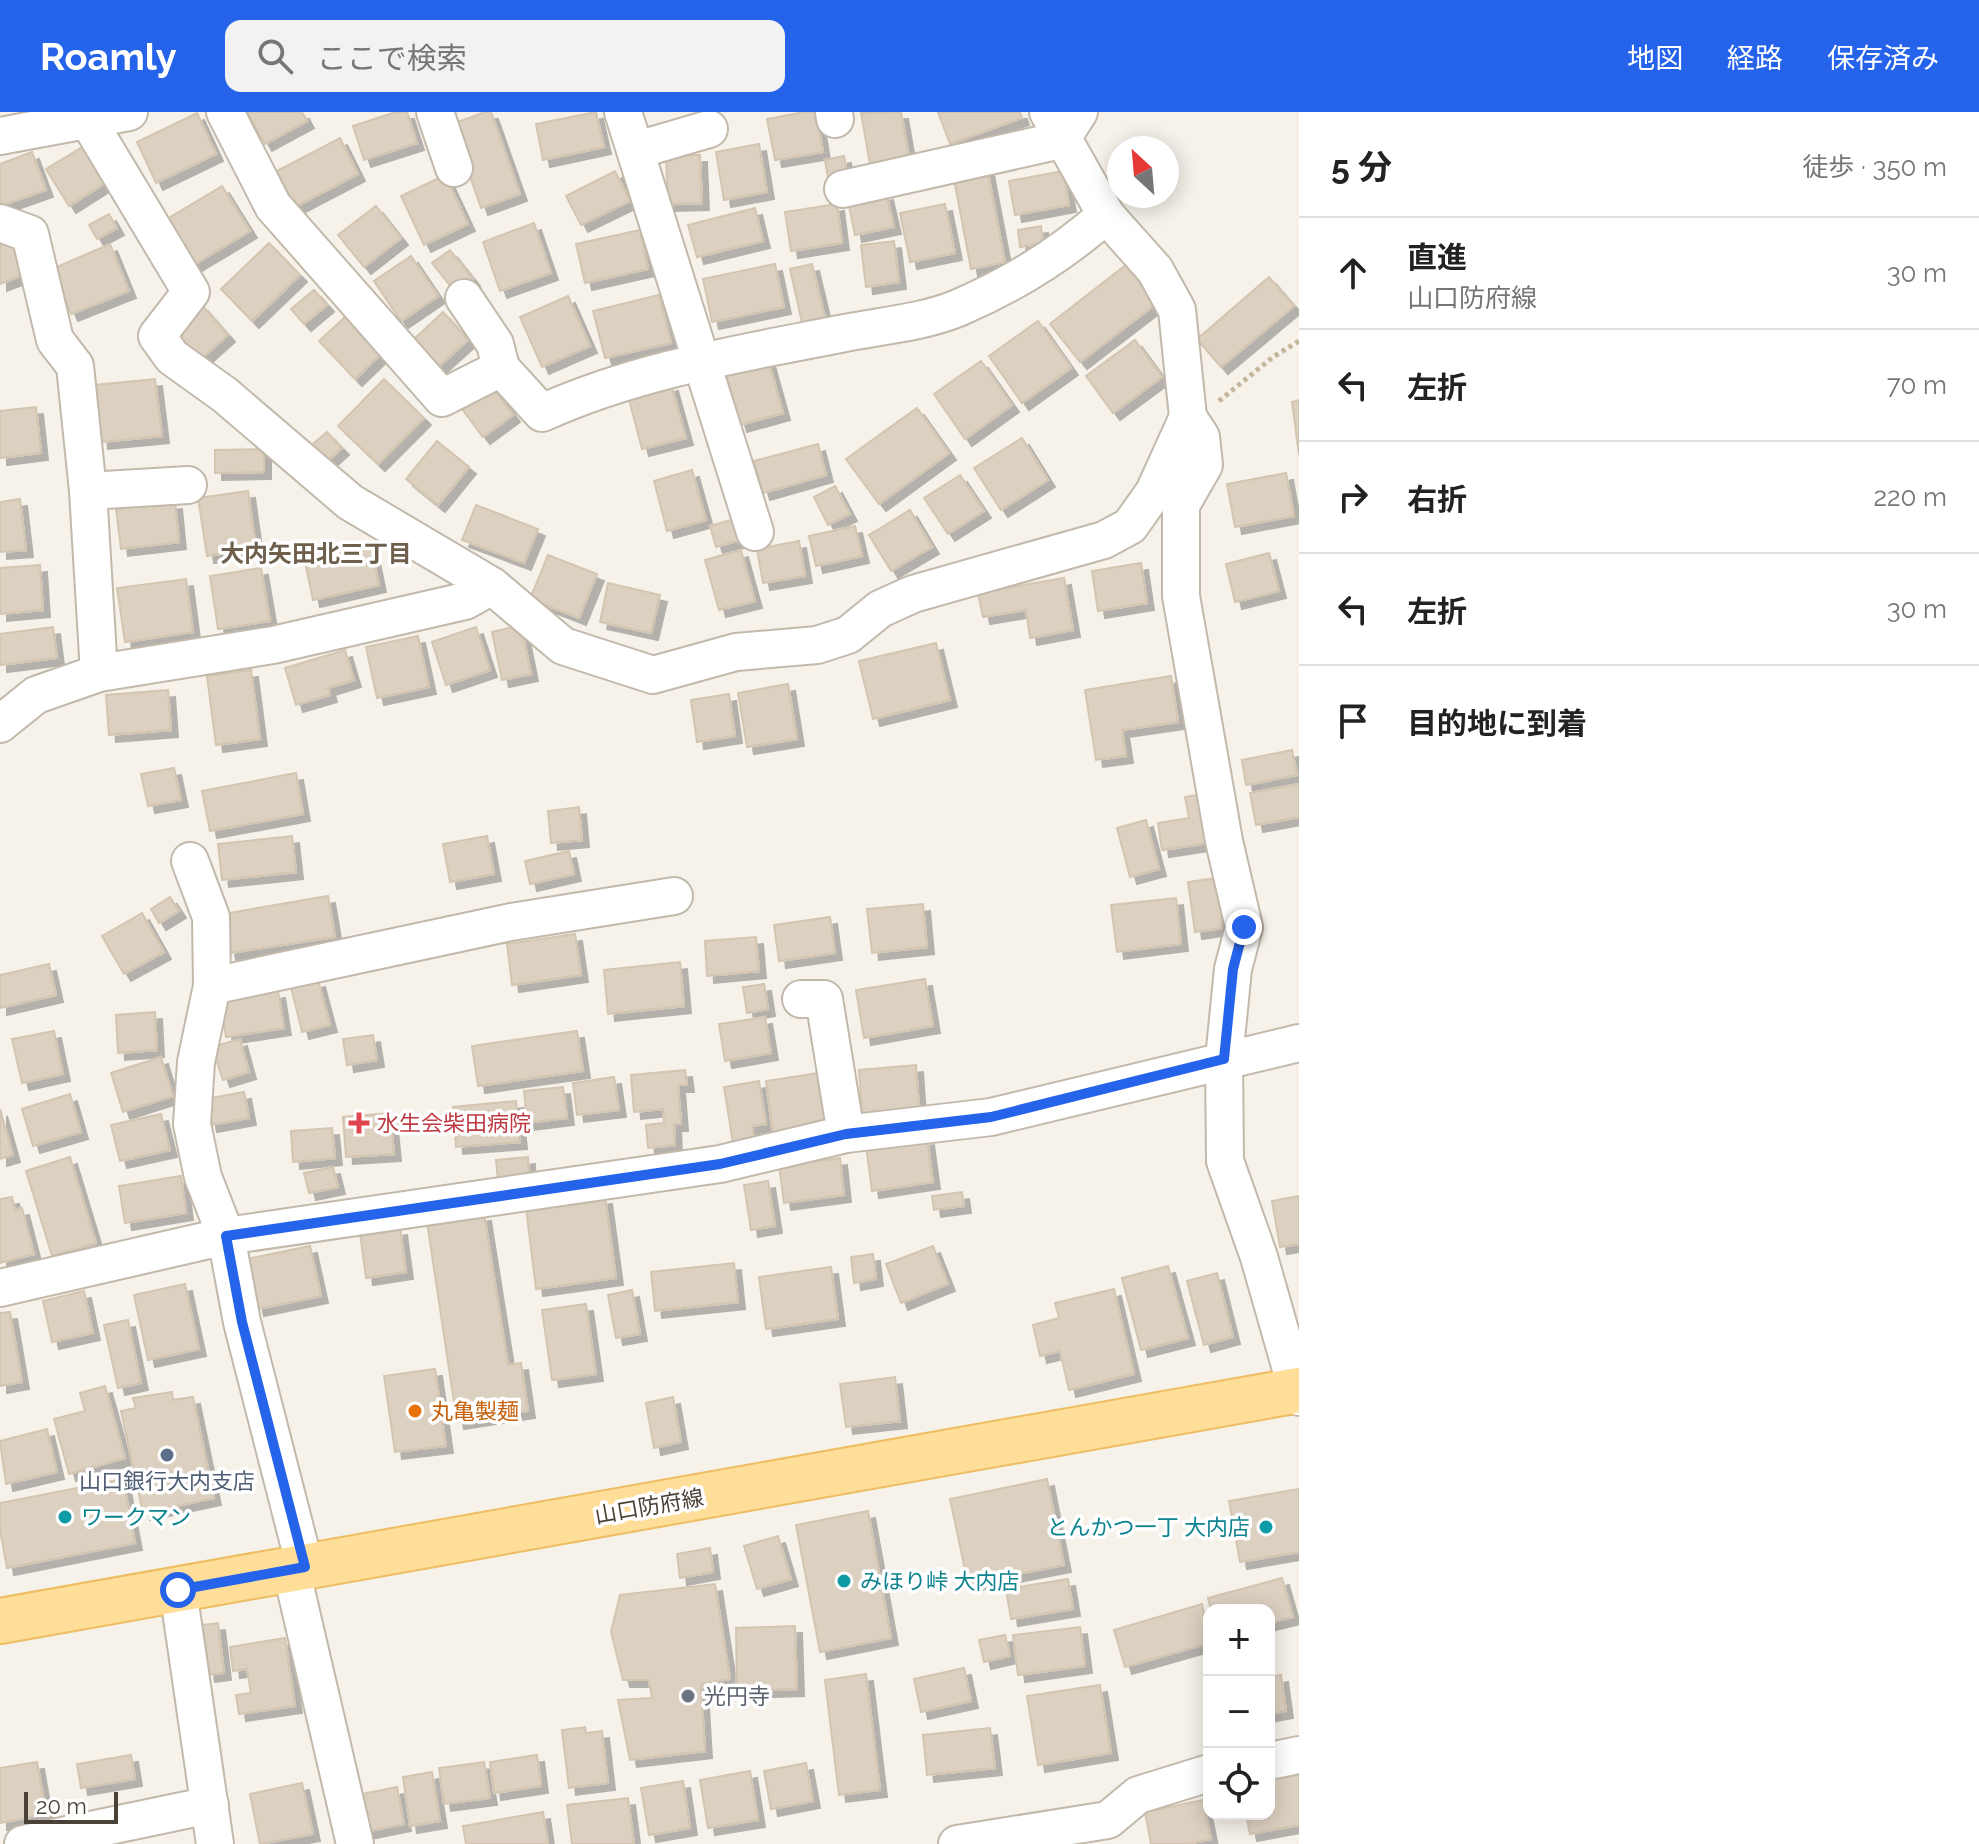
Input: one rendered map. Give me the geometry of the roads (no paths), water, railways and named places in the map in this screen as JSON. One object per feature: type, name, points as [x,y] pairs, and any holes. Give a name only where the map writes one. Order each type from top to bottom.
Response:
[{"type":"main road","name":"山口防府線","points":[[0,1621],[1298,1393]]},
{"type":"street","points":[[0,136],[89,122],[129,112]]},
{"type":"street","points":[[225,112],[273,206],[442,398],[501,368]]},
{"type":"street","points":[[435,112],[454,168]]},
{"type":"street","points":[[623,112],[755,532]]},
{"type":"street","points":[[843,189],[1063,121],[1106,215],[1155,270],[1177,310],[1188,417],[1201,437],[1204,465],[1181,505],[1181,596],[1224,841],[1244,927],[1233,969],[1224,1059],[1225,1161],[1259,1257],[1298,1393]]},
{"type":"street","points":[[89,122],[191,292],[157,336],[172,357],[225,395],[350,502],[492,586],[563,646],[653,675],[736,652],[817,645],[848,635],[880,609],[913,594],[1104,540],[1130,526],[1154,492],[1188,417]]},
{"type":"street","points":[[637,150],[709,129]]},
{"type":"street","points":[[464,298],[495,344],[501,368],[542,413],[595,389],[700,361],[955,310],[1038,268],[1073,245],[1106,215]]},
{"type":"street","points":[[0,223],[30,234],[55,340],[75,366],[88,491],[99,673]]},
{"type":"street","points":[[88,491],[188,485]]},
{"type":"street","points":[[0,724],[36,695],[99,673],[273,645],[465,601],[492,586]]},
{"type":"street","points":[[190,861],[211,917],[212,986],[196,1062],[192,1124],[203,1177],[226,1236],[242,1322],[298,1568],[319,1626],[355,1844]]},
{"type":"street","points":[[212,986],[511,922],[674,896]]},
{"type":"street","points":[[801,999],[824,999],[846,1134]]},
{"type":"street","points":[[0,1288],[226,1236],[720,1164],[846,1134],[991,1117],[1299,1043]]},
{"type":"street","points":[[178,1590],[215,1844]]},
{"type":"street","points":[[1275,1760],[1299,1755]]},
{"type":"street","points":[[957,1844],[1108,1820],[1138,1795],[1203,1775]]},
{"type":"street","points":[[23,1844],[210,1805]]},
{"type":"place","name":"水生会柴田病院","points":[[359,1123]]},
{"type":"place","name":"丸亀製麺","points":[[415,1411]]},
{"type":"place","name":"山口銀行大内支店","points":[[167,1455]]},
{"type":"place","name":"ワークマン","points":[[65,1517]]},
{"type":"place","name":"とんかつ一丁 大内店","points":[[1266,1527]]},
{"type":"place","name":"みほり峠 大内店","points":[[844,1581]]},
{"type":"place","name":"光円寺","points":[[688,1696]]},
{"type":"district","name":"大内矢田北三丁目","points":[[316,554]]}]
